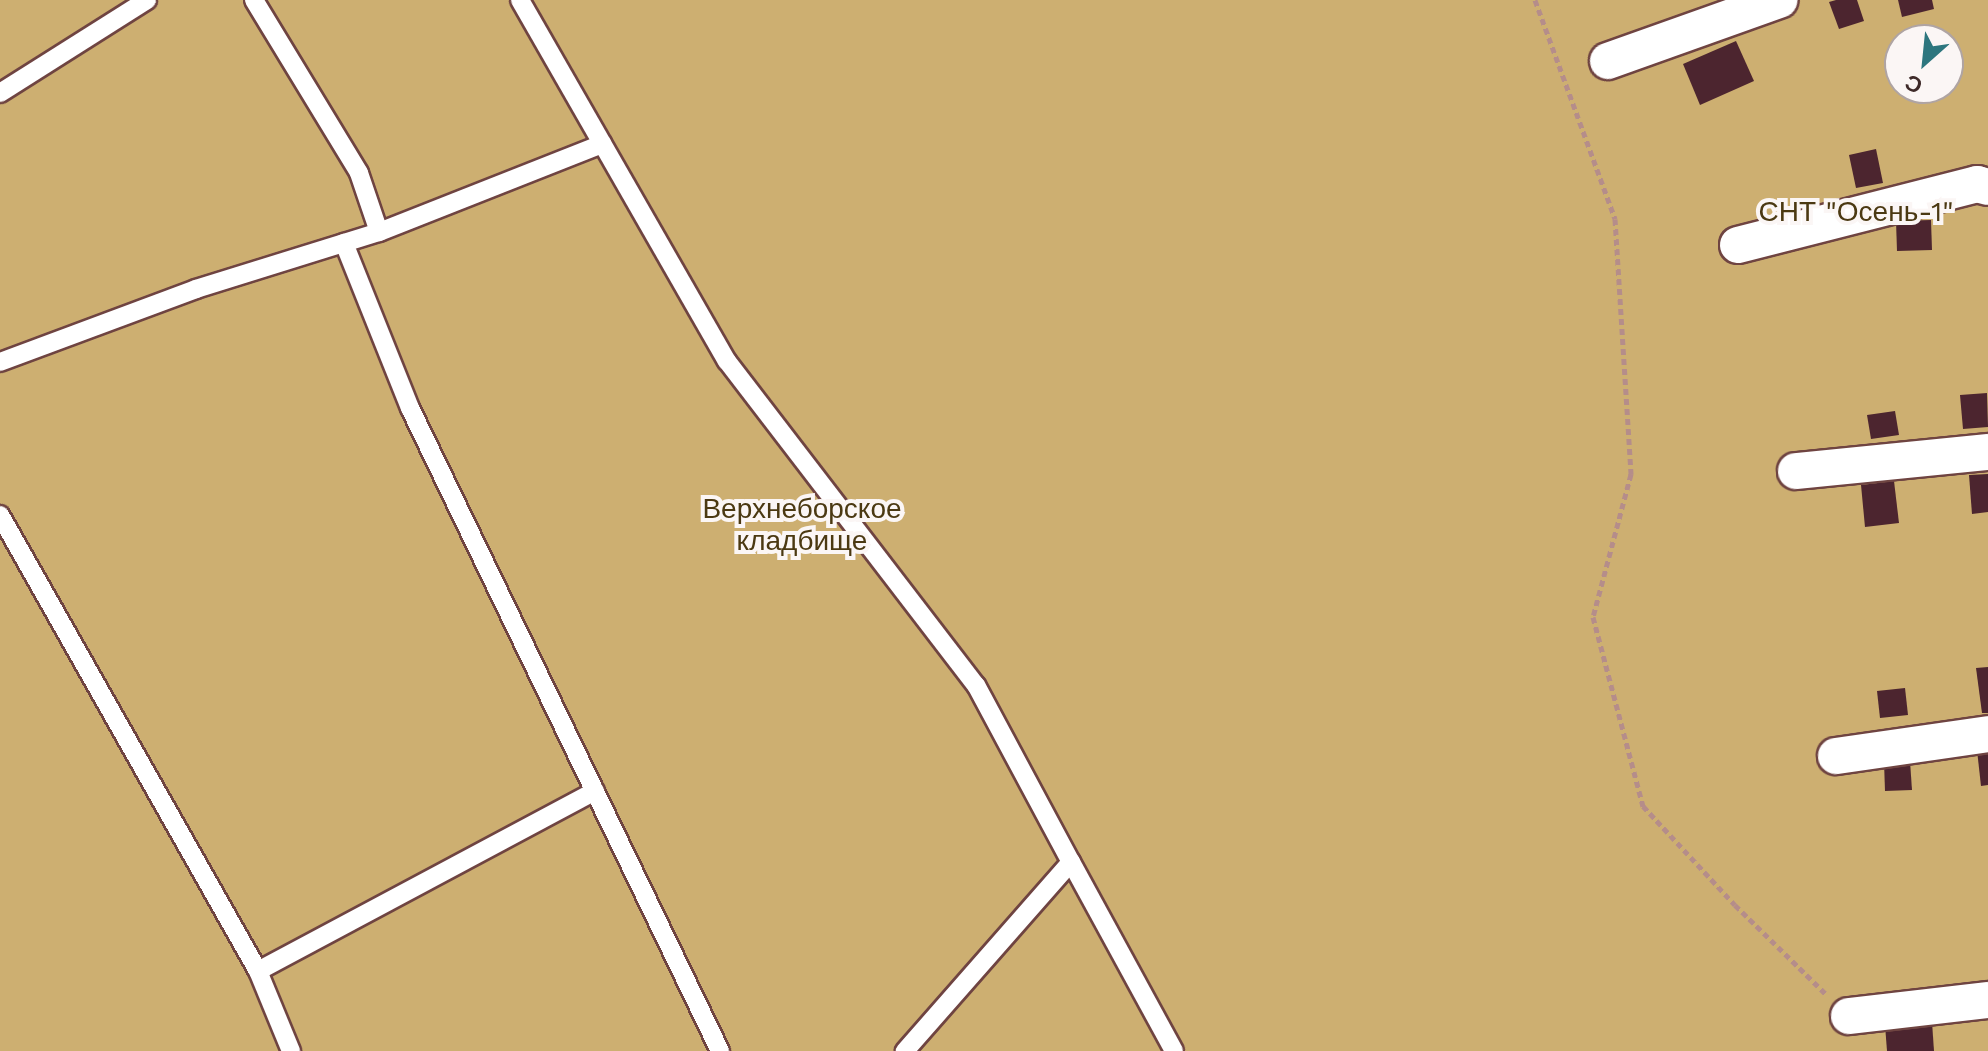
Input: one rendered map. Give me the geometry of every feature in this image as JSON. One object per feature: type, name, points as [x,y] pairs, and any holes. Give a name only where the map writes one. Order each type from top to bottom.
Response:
[{"type":"street","points":[[1608,61],[1779,0]]},
{"type":"street","points":[[1738,245],[1977,184],[1988,187]]},
{"type":"street","points":[[1796,471],[1988,452]]},
{"type":"street","points":[[1836,756],[1988,734]]},
{"type":"street","points":[[1849,1016],[1988,1000]]},
{"type":"lane","points":[[0,93],[147,0]]},
{"type":"lane","points":[[254,0],[359,173],[379,232]]},
{"type":"lane","points":[[520,0],[727,361],[976,685],[1174,1051]]},
{"type":"lane","points":[[0,362],[196,289],[379,232],[602,144]]},
{"type":"lane","points":[[344,243],[410,408],[720,1051]]},
{"type":"lane","points":[[0,515],[258,971],[291,1051]]},
{"type":"lane","points":[[258,971],[595,791]]},
{"type":"lane","points":[[905,1051],[1071,862]]},
{"type":"path","points":[[1535,0],[1615,219],[1631,474],[1593,617],[1643,806],[1735,905],[1849,1016]]},
{"type":"green space","name":"Верхнеборское кладбище","points":[[0,0],[1988,0],[1988,1051],[0,1051]]},
{"type":"building","points":[[1857,0],[1864,21],[1839,29],[1829,2]]},
{"type":"building","points":[[1898,0],[1932,0],[1934,9],[1902,17]]},
{"type":"building","points":[[1736,41],[1754,81],[1700,105],[1683,64]]},
{"type":"building","points":[[1876,149],[1883,183],[1856,188],[1849,155]]},
{"type":"building","points":[[1931,220],[1932,250],[1897,251],[1896,221]]},
{"type":"building","points":[[1987,393],[1988,427],[1963,429],[1960,395]]},
{"type":"building","points":[[1895,411],[1899,435],[1871,439],[1867,415]]},
{"type":"building","points":[[1988,474],[1988,512],[1972,514],[1969,475]]},
{"type":"building","points":[[1894,481],[1899,523],[1865,527],[1861,485]]},
{"type":"building","points":[[1988,667],[1988,713],[1982,713],[1976,668]]},
{"type":"building","points":[[1905,688],[1908,715],[1880,718],[1877,691]]},
{"type":"building","points":[[1988,749],[1988,785],[1981,786],[1977,750]]},
{"type":"building","points":[[1910,761],[1912,790],[1885,791],[1884,762]]},
{"type":"building","points":[[1932,1022],[1934,1051],[1887,1051],[1885,1025]]},
{"type":"park label","name":"СНТ \"Осень-1\"","points":[[1856,212]]}]
